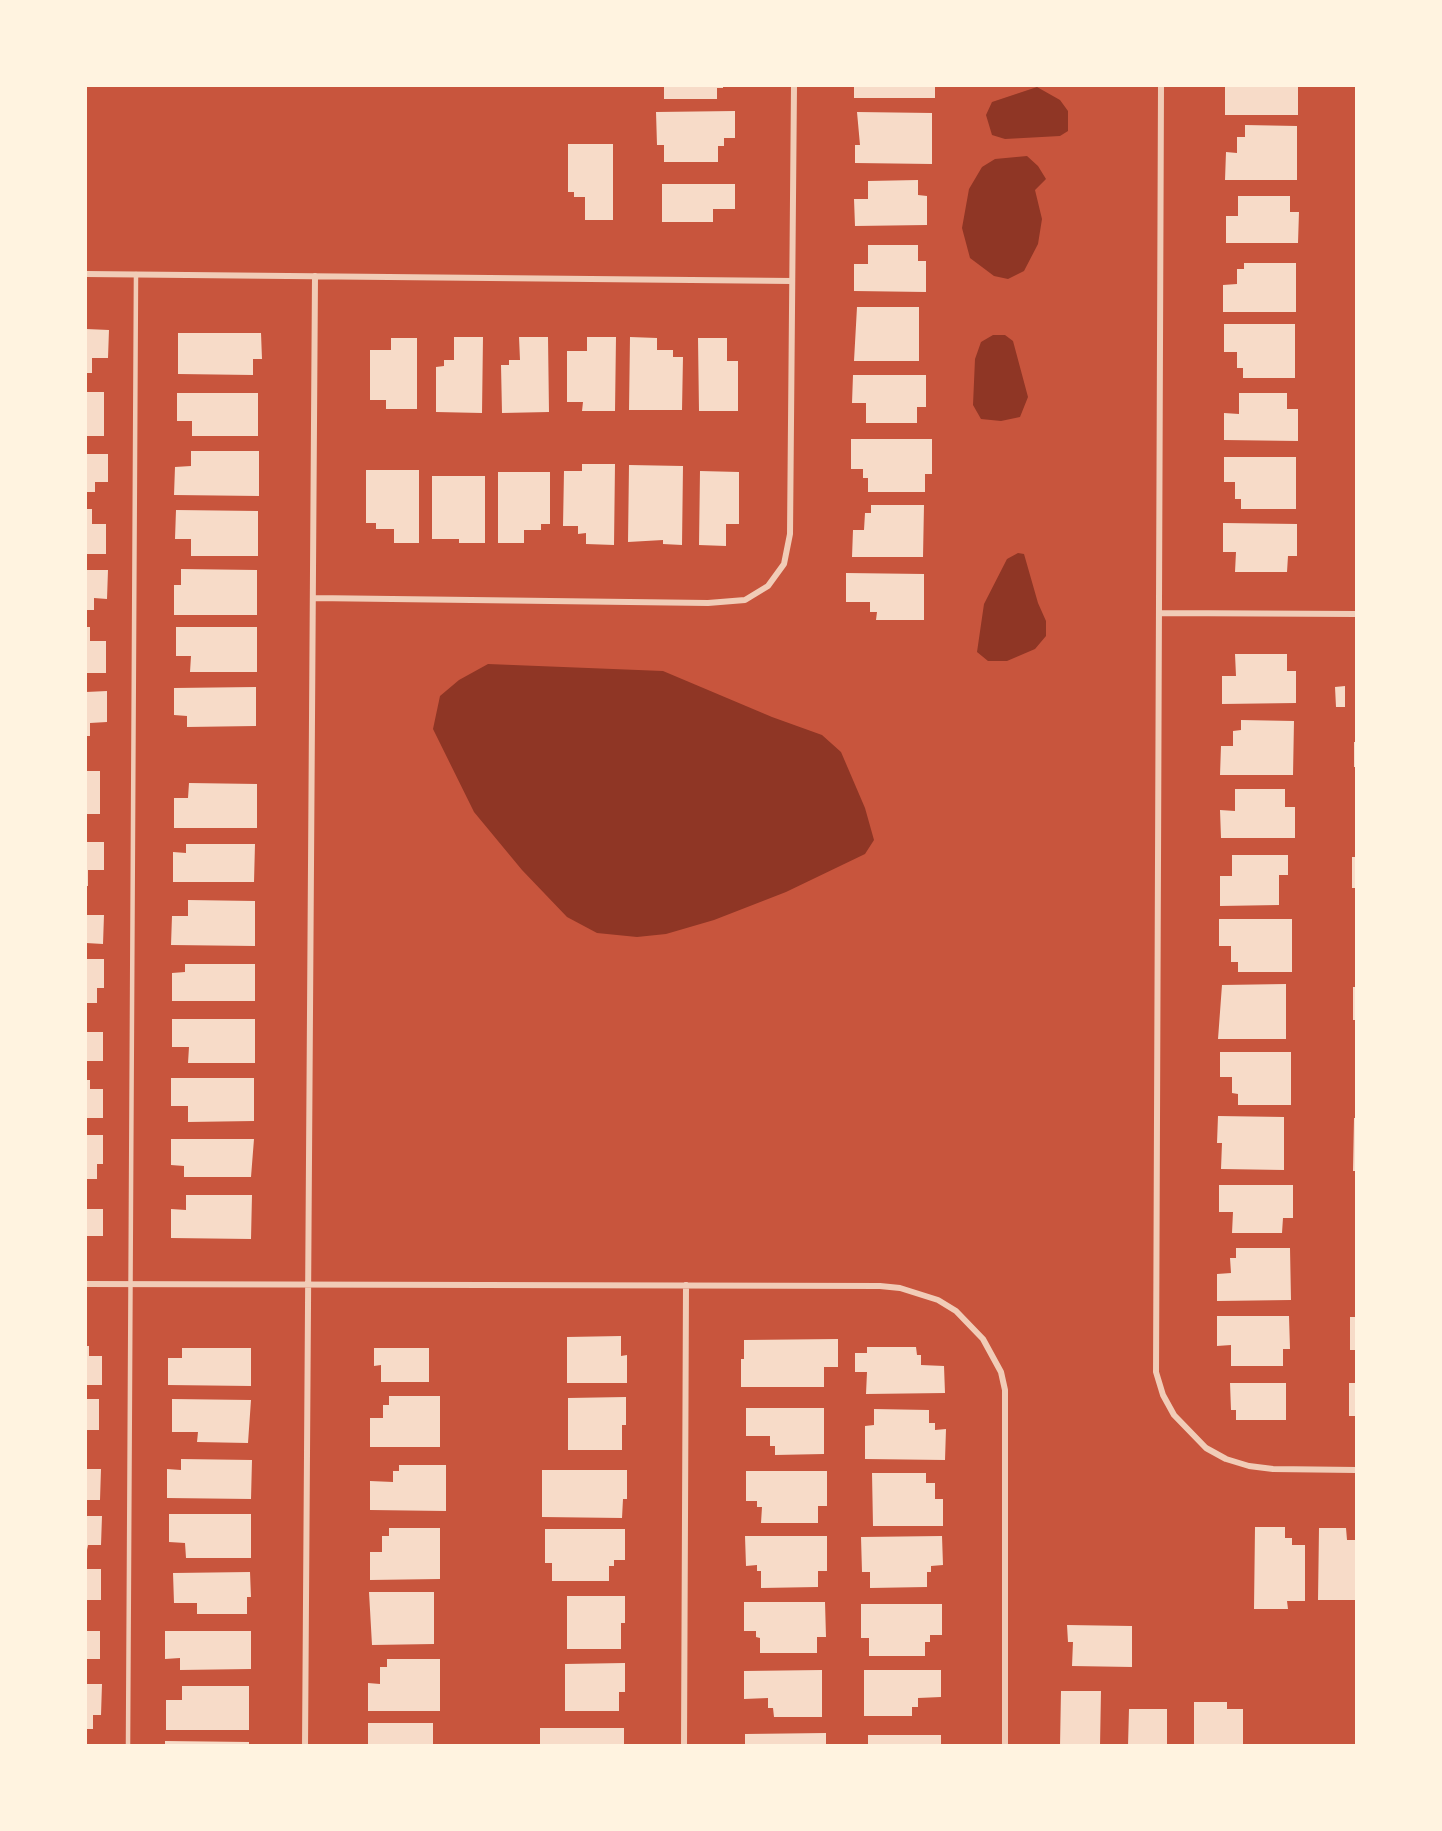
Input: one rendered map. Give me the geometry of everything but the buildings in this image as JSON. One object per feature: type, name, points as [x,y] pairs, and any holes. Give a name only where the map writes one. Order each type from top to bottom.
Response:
[{"type":"street","points":[[313,598],[708,603],[745,600],[768,586],[784,564],[790,534],[794,86]]},
{"type":"street","points":[[1161,86],[1156,1372],[1163,1395],[1181,1424],[1206,1448],[1226,1459],[1249,1466],[1273,1469],[1356,1470]]},
{"type":"street","points":[[86,274],[792,281]]},
{"type":"street","points":[[306,1746],[315,276]]},
{"type":"street","points":[[1159,613],[1356,614]]},
{"type":"street","points":[[86,1284],[686,1285],[900,1288],[938,1300],[956,1311],[983,1339],[1001,1372],[1007,1409],[1005,1746]]},
{"type":"street","points":[[684,1746],[686,1285]]},
{"type":"lane","points":[[128,1746],[136,274]]},
{"type":"shaded area","points":[[1037,87],[1060,100],[1068,111],[1068,131],[1060,136],[1005,139],[992,135],[986,115],[992,102]]},
{"type":"shaded area","points":[[1027,156],[1038,166],[1046,179],[1035,190],[1042,219],[1038,244],[1024,271],[1008,279],[994,276],[970,258],[962,228],[969,189],[982,167],[995,159]]},
{"type":"shaded area","points":[[993,335],[1005,335],[1013,341],[1028,397],[1020,417],[1001,421],[981,419],[973,405],[975,359],[981,342]]},
{"type":"shaded area","points":[[1018,553],[1024,554],[1038,603],[1046,621],[1046,636],[1035,649],[1007,661],[988,661],[977,652],[984,604],[1007,559]]},
{"type":"shaded area","points":[[488,664],[663,671],[772,717],[822,735],[841,752],[865,808],[874,840],[865,854],[786,892],[714,920],[666,934],[637,937],[597,933],[567,917],[522,870],[474,812],[433,729],[440,696],[459,680]]}]
